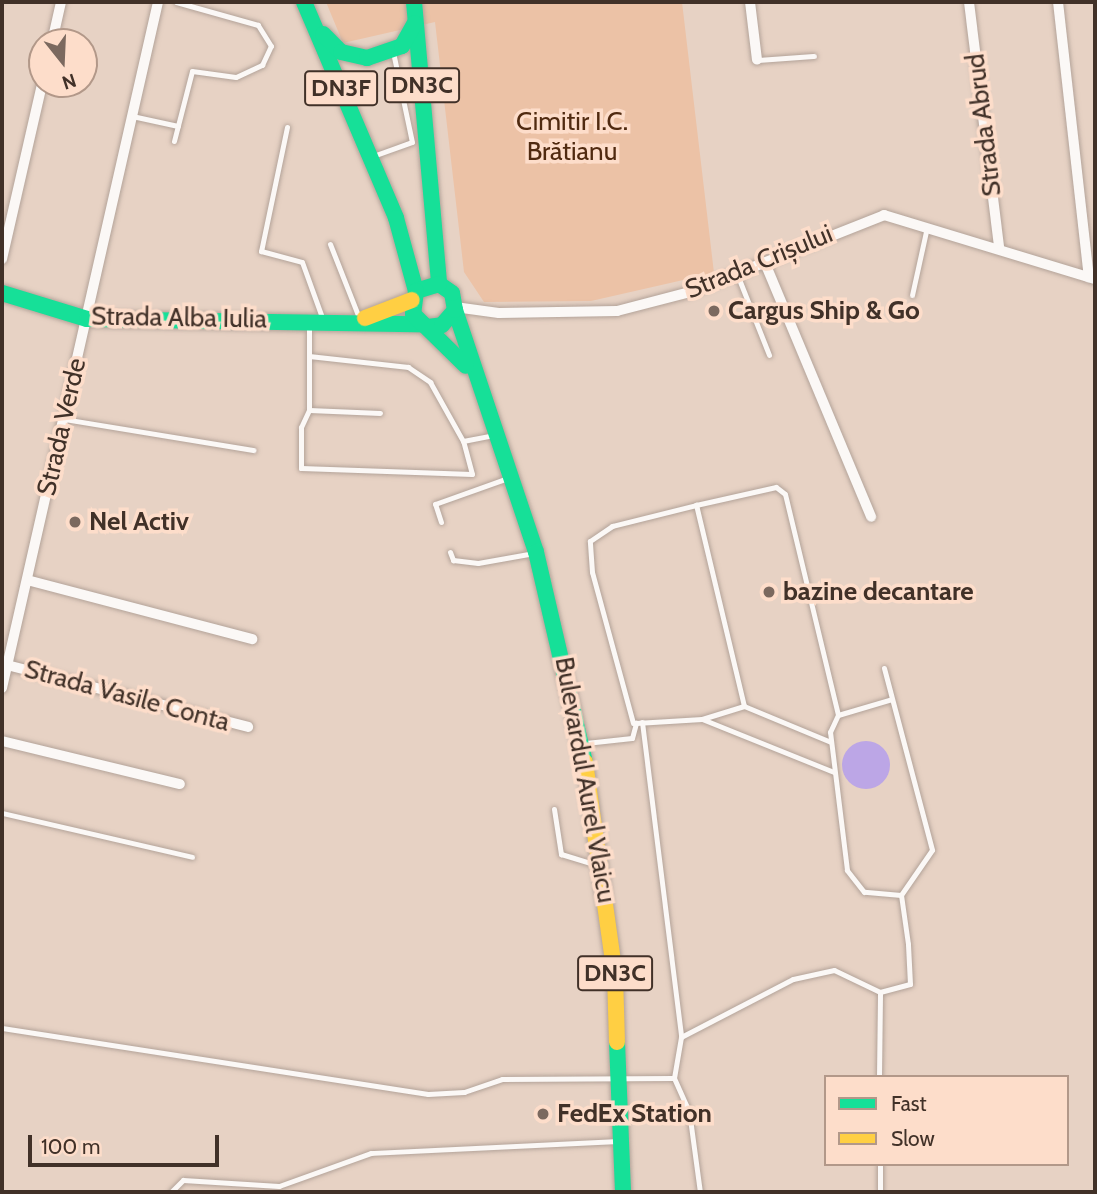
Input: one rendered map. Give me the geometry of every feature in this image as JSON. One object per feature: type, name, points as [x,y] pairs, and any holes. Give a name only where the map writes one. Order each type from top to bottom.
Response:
[{"type":"main road","name":"DN3C","points":[[414,2],[436,213],[455,305]]},
{"type":"main road","points":[[307,9],[341,52],[367,58],[393,52],[415,23]]},
{"type":"main road","name":"DN3F","points":[[307,9],[396,218],[436,283]]},
{"type":"main road","name":"DN3C","points":[[436,213],[436,283]]},
{"type":"main road","name":"DN3F","points":[[396,218],[414,296]]},
{"type":"main road","points":[[425,325],[442,325],[455,305],[436,283]]},
{"type":"main road","name":"Strada Alba Iulia","points":[[360,320],[436,283]]},
{"type":"main road","name":"Strada Alba Iulia","points":[[2,293],[87,319],[316,319],[425,325]]},
{"type":"main road","name":"Bulevardul Aurel Vlaicu","points":[[414,296],[425,325],[475,380]]},
{"type":"main road","name":"Bulevardul Aurel Vlaicu","points":[[455,305],[475,380],[536,552],[583,743],[603,866],[620,1081],[623,1192]]},
{"type":"street","points":[[55,28],[61,2]]},
{"type":"street","name":"Strada Verde","points":[[2,688],[6,659],[27,580],[158,2]]},
{"type":"street","points":[[750,2],[757,60]]},
{"type":"street","name":"Strada Abrud","points":[[969,2],[999,248]]},
{"type":"street","points":[[1058,2],[1092,278]]},
{"type":"street","points":[[2,259],[39,98]]},
{"type":"street","name":"Strada Crișului","points":[[455,305],[593,314],[654,302],[737,274],[870,218],[900,216],[1092,278]]},
{"type":"street","points":[[765,263],[871,517]]},
{"type":"street","points":[[27,580],[252,639]]},
{"type":"street","name":"Strada Vasile Conta","points":[[6,659],[248,727]]},
{"type":"street","points":[[2,741],[180,784]]},
{"type":"lane","points":[[174,141],[192,71],[236,77],[262,65],[271,46],[258,25],[176,2]]},
{"type":"lane","points":[[393,52],[412,142]]},
{"type":"lane","points":[[757,60],[814,56]]},
{"type":"lane","points":[[132,116],[178,126]]},
{"type":"lane","points":[[287,127],[261,251],[302,262],[316,319],[309,356],[309,410],[301,427],[301,468],[472,474],[463,441],[430,382],[408,367],[309,356]]},
{"type":"lane","points":[[371,158],[412,142],[428,146]]},
{"type":"lane","points":[[912,295],[928,224]]},
{"type":"lane","points":[[330,244],[360,320]]},
{"type":"lane","points":[[737,274],[769,355]]},
{"type":"lane","points":[[309,410],[380,413]]},
{"type":"lane","points":[[64,419],[253,450]]},
{"type":"lane","points":[[463,441],[496,435]]},
{"type":"lane","points":[[440,522],[435,504],[511,477]]},
{"type":"lane","points":[[583,743],[632,738],[633,723],[590,565],[590,541],[611,526],[696,505],[783,489],[838,715],[831,742],[847,870],[864,891],[901,895]]},
{"type":"lane","points":[[696,505],[744,706]]},
{"type":"lane","points":[[450,552],[453,561],[478,563],[536,552]]},
{"type":"lane","points":[[681,1037],[818,971],[834,970],[880,992],[910,984],[901,895],[932,850],[884,668]]},
{"type":"lane","points":[[838,715],[892,699]]},
{"type":"lane","points":[[633,723],[702,719],[744,706],[831,742]]},
{"type":"lane","points":[[702,719],[834,772]]},
{"type":"lane","points":[[642,722],[681,1037],[674,1078],[689,1111],[700,1192]]},
{"type":"lane","points":[[554,809],[566,860],[603,866]]},
{"type":"lane","points":[[2,814],[191,856]]},
{"type":"lane","points":[[879,1075],[880,992]]},
{"type":"lane","points":[[2,1028],[428,1094],[464,1092],[502,1079],[620,1081],[674,1078]]},
{"type":"lane","points":[[171,1192],[183,1180],[279,1186],[371,1153],[622,1141]]},
{"type":"lane","points":[[880,1166],[880,1192]]},
{"type":"green space","name":"Cimitir I.C. Brătianu","points":[[326,2],[682,2],[714,273],[591,301],[484,302],[464,272],[435,22],[343,43]]},
{"type":"shaded area","points":[[866,741],[883,748],[890,765],[883,782],[866,789],[849,782],[842,765],[849,748]]},
{"type":"traffic: fast","points":[[304,2],[396,218],[416,291]]},
{"type":"traffic: fast","points":[[414,2],[439,284]]},
{"type":"traffic: fast","points":[[323,34],[341,52],[367,58],[402,46],[415,23]]},
{"type":"traffic: fast","points":[[428,327],[442,325],[455,310],[452,293],[439,284],[416,291],[413,314],[466,366]]},
{"type":"traffic: fast","points":[[2,293],[87,319],[422,324]]},
{"type":"traffic: fast","points":[[455,310],[536,552],[585,762]]},
{"type":"traffic: fast","points":[[617,1042],[623,1192]]},
{"type":"traffic: slow","points":[[365,318],[412,300]]},
{"type":"traffic: slow","points":[[585,762],[615,975],[617,1042]]},
{"type":"place","name":"Cargus Ship & Go","points":[[714,311]]},
{"type":"place","name":"Nel Activ","points":[[75,522]]},
{"type":"place","name":"bazine decantare","points":[[769,592]]},
{"type":"place","name":"FedEx Station","points":[[543,1114]]}]
